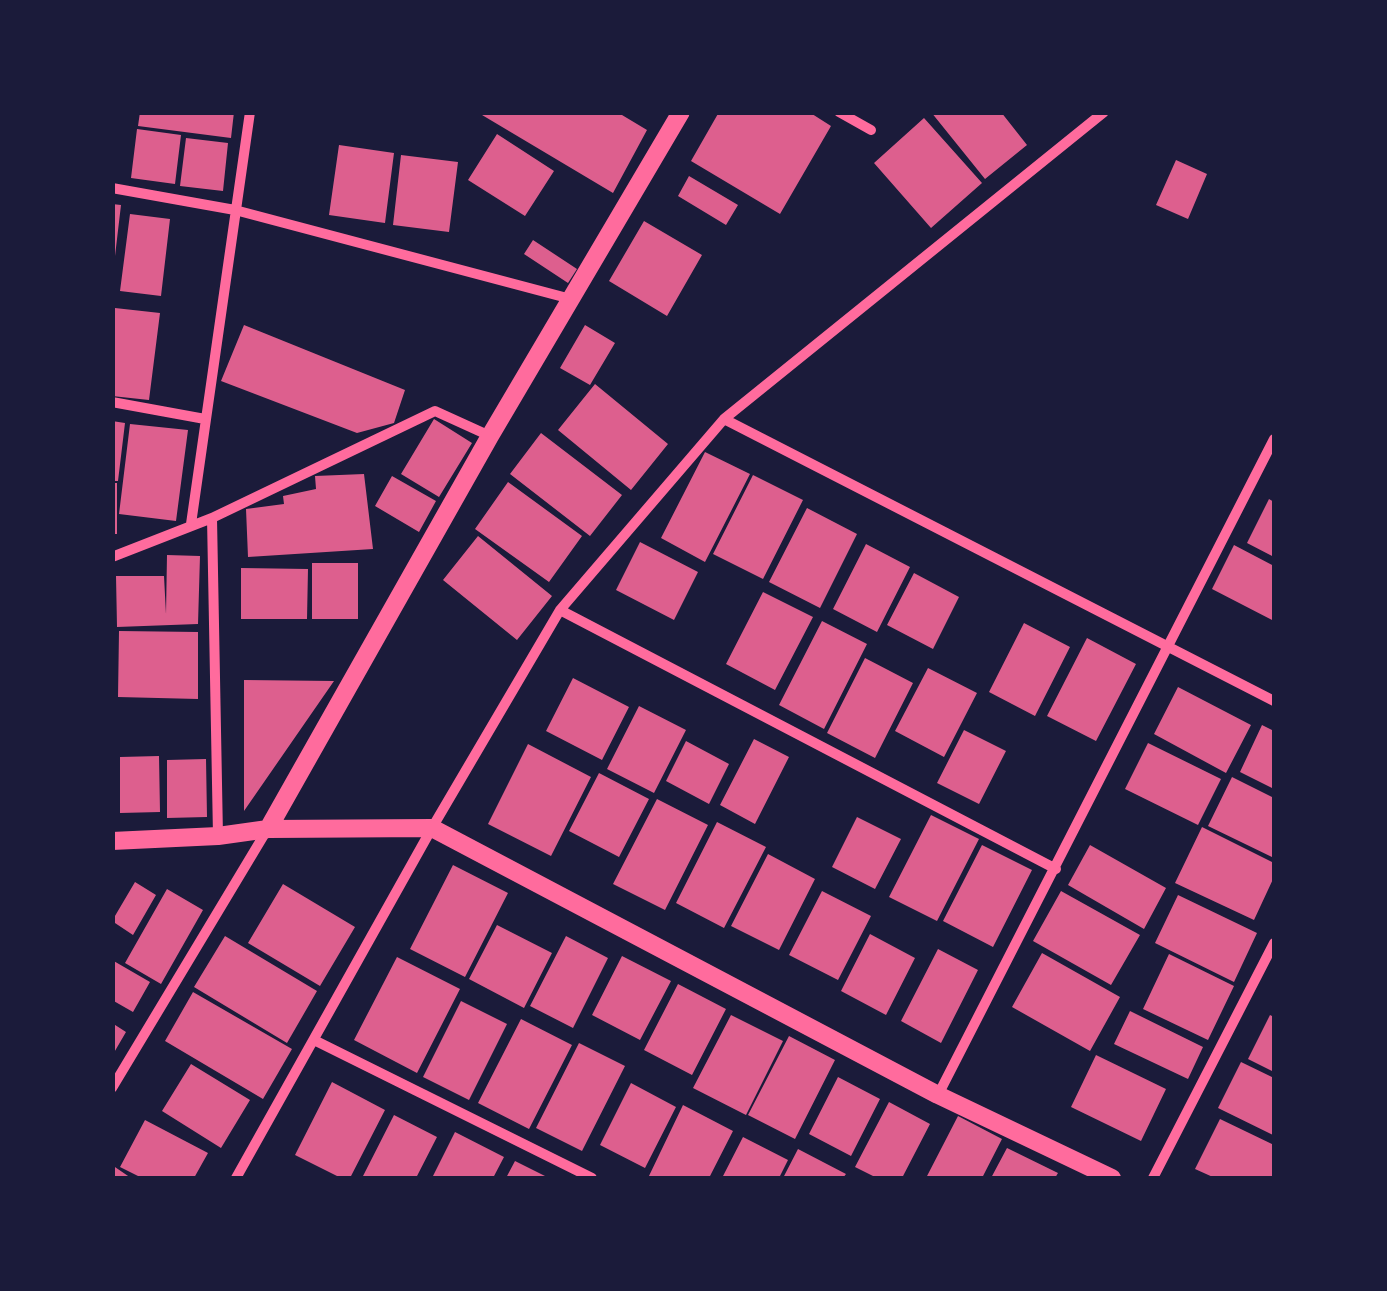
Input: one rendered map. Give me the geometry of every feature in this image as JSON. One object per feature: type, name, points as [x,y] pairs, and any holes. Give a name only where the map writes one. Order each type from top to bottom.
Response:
[{"type":"street","points":[[190,524],[250,112]]},
{"type":"street","points":[[112,1088],[268,829],[490,436],[681,112]]},
{"type":"street","points":[[839,112],[870,130]]},
{"type":"street","points":[[236,1178],[432,828],[560,610],[724,419],[1104,112]]},
{"type":"street","points":[[112,188],[235,210],[571,300]]},
{"type":"street","points":[[112,402],[205,419]]},
{"type":"street","points":[[112,557],[212,518],[436,411],[490,436]]},
{"type":"street","points":[[724,419],[1274,701]]},
{"type":"street","points":[[938,1095],[1274,440]]},
{"type":"street","points":[[212,518],[218,836]]},
{"type":"street","points":[[560,610],[1056,869]]},
{"type":"street","points":[[112,841],[218,836],[268,829],[432,828],[938,1095],[1112,1178]]},
{"type":"street","points":[[1153,1178],[1274,943]]},
{"type":"street","points":[[316,1041],[592,1178]]},
{"type":"building","points":[[140,112],[234,112],[231,138],[138,126]]},
{"type":"building","points":[[477,112],[617,112],[647,130],[613,193]]},
{"type":"building","points":[[719,112],[809,112],[831,126],[780,214],[691,161]]},
{"type":"building","points":[[931,112],[1001,112],[1027,145],[985,179]]},
{"type":"building","points":[[924,118],[982,183],[931,228],[874,163]]},
{"type":"building","points":[[137,129],[181,135],[175,184],[131,178]]},
{"type":"building","points":[[497,134],[554,171],[525,216],[468,180]]},
{"type":"building","points":[[186,138],[228,143],[223,191],[180,186]]},
{"type":"building","points":[[339,145],[394,153],[385,223],[329,215]]},
{"type":"building","points":[[401,155],[458,162],[449,232],[393,225]]},
{"type":"building","points":[[1176,160],[1207,174],[1188,219],[1156,205]]},
{"type":"building","points":[[689,176],[738,205],[726,225],[678,196]]},
{"type":"building","points":[[112,204],[121,205],[115,256],[112,256]]},
{"type":"building","points":[[130,214],[170,219],[161,296],[120,291]]},
{"type":"building","points":[[644,221],[702,255],[667,316],[609,281]]},
{"type":"building","points":[[533,240],[577,269],[568,283],[524,254]]},
{"type":"building","points":[[115,308],[160,313],[149,400],[112,396]]},
{"type":"building","points":[[244,325],[405,390],[394,423],[357,433],[221,381]]},
{"type":"building","points":[[585,325],[615,343],[590,385],[560,368]]},
{"type":"building","points":[[595,384],[668,444],[631,490],[558,430]]},
{"type":"building","points":[[434,419],[472,443],[439,497],[401,474]]},
{"type":"building","points":[[112,421],[125,423],[118,481],[112,481]]},
{"type":"building","points":[[130,424],[188,430],[176,521],[119,514]]},
{"type":"building","points":[[541,433],[622,495],[590,536],[510,474]]},
{"type":"building","points":[[705,452],[750,474],[705,562],[661,538]]},
{"type":"building","points":[[364,474],[373,549],[248,557],[246,509],[284,504],[283,496],[316,489],[315,476]]},
{"type":"building","points":[[753,475],[803,500],[763,579],[713,554]]},
{"type":"building","points":[[392,476],[436,501],[419,532],[375,506]]},
{"type":"building","points":[[508,482],[582,536],[549,582],[475,529]]},
{"type":"building","points":[[112,483],[117,483],[117,534],[112,534]]},
{"type":"building","points":[[1269,499],[1274,502],[1274,557],[1247,543]]},
{"type":"building","points":[[807,508],[857,534],[820,608],[769,582]]},
{"type":"building","points":[[478,536],[552,596],[517,640],[443,580]]},
{"type":"building","points":[[640,542],[698,572],[674,620],[616,590]]},
{"type":"building","points":[[866,544],[910,567],[877,632],[833,609]]},
{"type":"building","points":[[1234,545],[1274,566],[1274,621],[1212,589]]},
{"type":"building","points":[[167,555],[200,556],[198,624],[117,627],[116,576],[164,576],[166,614]]},
{"type":"building","points":[[312,563],[358,563],[358,619],[312,619]]},
{"type":"building","points":[[241,568],[308,569],[307,619],[241,619]]},
{"type":"building","points":[[914,573],[959,597],[933,649],[887,625]]},
{"type":"building","points":[[763,592],[813,617],[775,690],[726,664]]},
{"type":"building","points":[[822,621],[867,644],[824,729],[779,705]]},
{"type":"building","points":[[1024,623],[1070,647],[1035,716],[989,692]]},
{"type":"building","points":[[119,631],[198,632],[198,699],[118,697]]},
{"type":"building","points":[[1087,638],[1136,664],[1096,741],[1047,716]]},
{"type":"building","points":[[865,658],[913,683],[875,758],[827,733]]},
{"type":"building","points":[[928,668],[977,693],[944,757],[895,731]]},
{"type":"building","points":[[573,678],[629,707],[602,760],[546,731]]},
{"type":"building","points":[[244,680],[334,681],[244,811]]},
{"type":"building","points":[[1178,687],[1251,725],[1226,773],[1154,734]]},
{"type":"building","points":[[639,706],[686,730],[654,793],[607,769]]},
{"type":"building","points":[[1262,725],[1274,731],[1274,789],[1240,772]]},
{"type":"building","points":[[964,730],[1006,751],[979,804],[937,783]]},
{"type":"building","points":[[754,739],[789,757],[755,824],[720,805]]},
{"type":"building","points":[[686,741],[729,764],[709,804],[666,781]]},
{"type":"building","points":[[1148,743],[1221,779],[1198,825],[1125,789]]},
{"type":"building","points":[[528,744],[591,777],[551,856],[488,824]]},
{"type":"building","points":[[159,756],[160,812],[120,813],[120,757]]},
{"type":"building","points":[[206,759],[207,817],[167,818],[167,760]]},
{"type":"building","points":[[599,773],[649,799],[619,857],[569,831]]},
{"type":"building","points":[[1232,777],[1274,798],[1274,858],[1208,826]]},
{"type":"building","points":[[657,799],[708,825],[665,910],[613,884]]},
{"type":"building","points":[[931,815],[979,839],[937,921],[889,897]]},
{"type":"building","points":[[857,817],[901,839],[875,889],[832,867]]},
{"type":"building","points":[[717,822],[766,847],[724,928],[676,903]]},
{"type":"building","points":[[1202,827],[1274,863],[1274,877],[1254,920],[1175,883]]},
{"type":"building","points":[[982,845],[1032,870],[993,947],[943,921]]},
{"type":"building","points":[[1090,845],[1166,888],[1144,929],[1068,885]]},
{"type":"building","points":[[768,854],[815,879],[779,950],[731,926]]},
{"type":"building","points":[[453,865],[508,893],[465,977],[410,949]]},
{"type":"building","points":[[135,882],[156,895],[133,935],[112,921]]},
{"type":"building","points":[[283,884],[355,927],[320,986],[248,943]]},
{"type":"building","points":[[167,889],[203,910],[161,984],[125,963]]},
{"type":"building","points":[[822,891],[871,916],[838,980],[789,955]]},
{"type":"building","points":[[1061,891],[1140,935],[1111,985],[1033,941]]},
{"type":"building","points":[[1178,895],[1257,933],[1234,982],[1155,943]]},
{"type":"building","points":[[497,925],[552,953],[524,1008],[469,979]]},
{"type":"building","points":[[870,934],[915,958],[886,1015],[841,991]]},
{"type":"building","points":[[225,936],[317,991],[287,1043],[194,987]]},
{"type":"building","points":[[566,936],[608,958],[573,1028],[530,1006]]},
{"type":"building","points":[[938,949],[978,970],[941,1043],[901,1021]]},
{"type":"building","points":[[1042,953],[1120,997],[1090,1051],[1012,1007]]},
{"type":"building","points":[[1169,954],[1234,986],[1208,1040],[1143,1009]]},
{"type":"building","points":[[622,956],[671,981],[640,1040],[592,1015]]},
{"type":"building","points":[[397,957],[460,989],[417,1073],[354,1040]]},
{"type":"building","points":[[112,960],[150,982],[133,1012],[112,1000]]},
{"type":"building","points":[[678,984],[726,1009],[692,1075],[644,1050]]},
{"type":"building","points":[[193,992],[292,1049],[263,1099],[165,1041]]},
{"type":"building","points":[[461,1001],[507,1024],[469,1100],[423,1077]]},
{"type":"building","points":[[1130,1011],[1203,1047],[1188,1079],[1114,1044]]},
{"type":"building","points":[[731,1015],[783,1041],[746,1115],[693,1088]]},
{"type":"building","points":[[1270,1015],[1274,1017],[1274,1072],[1248,1059]]},
{"type":"building","points":[[521,1019],[572,1045],[529,1129],[478,1103]]},
{"type":"building","points":[[112,1023],[126,1032],[112,1056]]},
{"type":"building","points":[[789,1036],[835,1060],[795,1139],[748,1115]]},
{"type":"building","points":[[579,1043],[625,1066],[582,1151],[536,1128]]},
{"type":"building","points":[[1096,1055],[1166,1089],[1141,1141],[1071,1107]]},
{"type":"building","points":[[1241,1062],[1274,1078],[1273,1135],[1218,1108]]},
{"type":"building","points":[[191,1064],[250,1100],[221,1148],[162,1111]]},
{"type":"building","points":[[838,1077],[880,1099],[851,1156],[809,1134]]},
{"type":"building","points":[[332,1082],[385,1110],[350,1178],[341,1178],[295,1155]]},
{"type":"building","points":[[631,1083],[676,1107],[645,1168],[600,1145]]},
{"type":"building","points":[[889,1102],[930,1124],[902,1178],[877,1178],[855,1167]]},
{"type":"building","points":[[683,1105],[733,1131],[709,1178],[648,1178]]},
{"type":"building","points":[[394,1115],[437,1137],[416,1178],[362,1178]]},
{"type":"building","points":[[958,1116],[1002,1139],[982,1178],[926,1178]]},
{"type":"building","points":[[1220,1119],[1274,1145],[1274,1178],[1215,1178],[1195,1169]]},
{"type":"building","points":[[145,1120],[208,1153],[194,1178],[142,1178],[120,1167]]},
{"type":"building","points":[[455,1132],[504,1157],[493,1178],[432,1178]]},
{"type":"building","points":[[743,1137],[788,1160],[779,1178],[722,1178]]},
{"type":"building","points":[[1007,1148],[1058,1173],[1055,1178],[991,1178]]},
{"type":"building","points":[[798,1149],[846,1174],[843,1178],[783,1178]]},
{"type":"building","points":[[515,1161],[549,1178],[506,1178]]},
{"type":"building","points":[[112,1165],[131,1178],[112,1178]]}]
